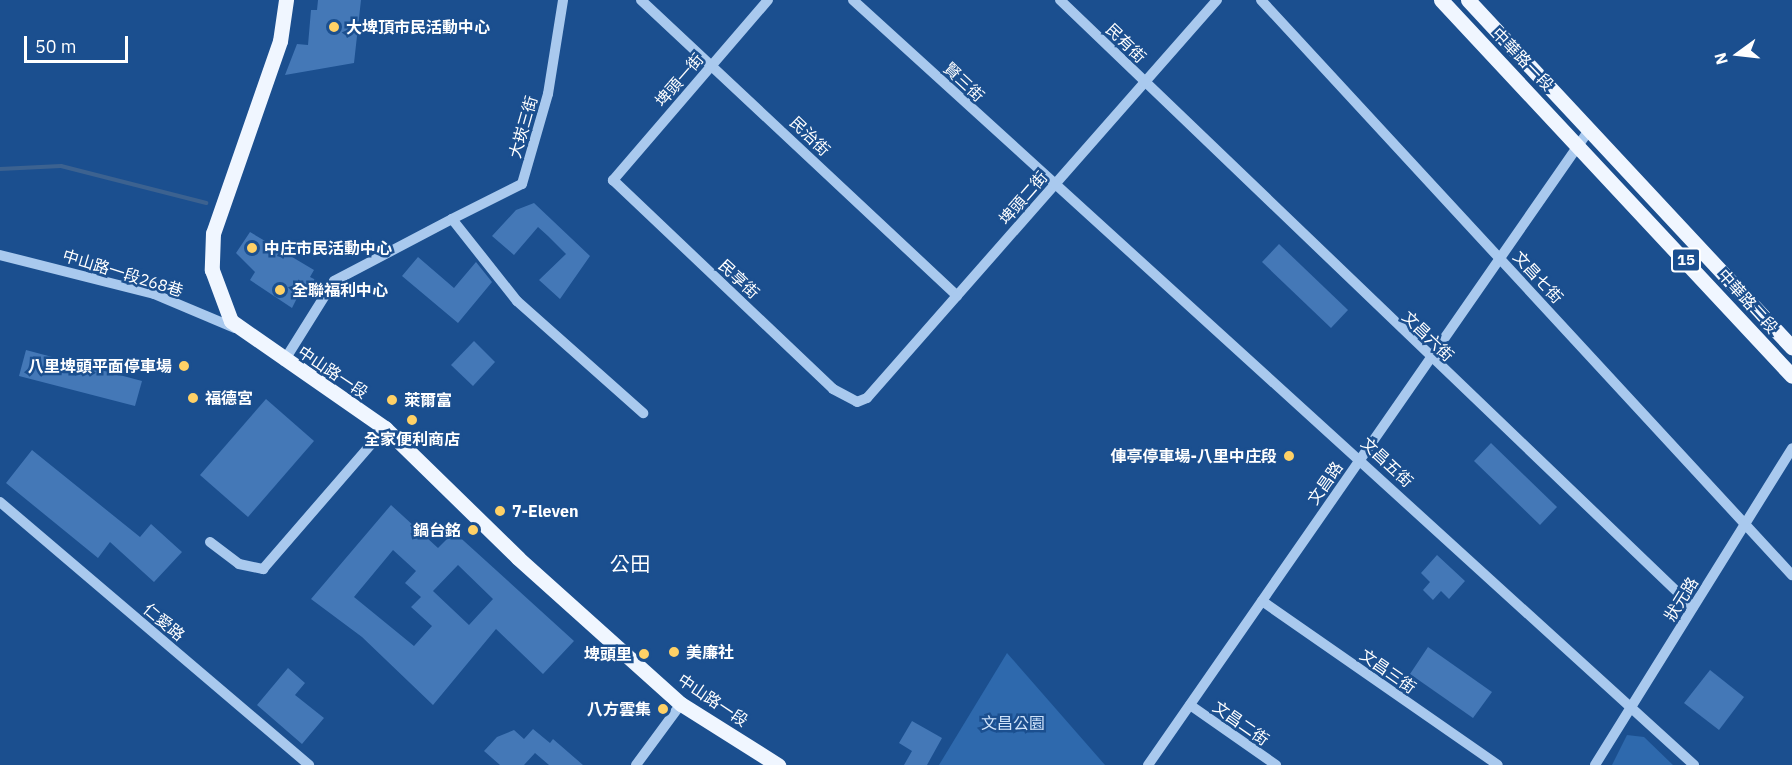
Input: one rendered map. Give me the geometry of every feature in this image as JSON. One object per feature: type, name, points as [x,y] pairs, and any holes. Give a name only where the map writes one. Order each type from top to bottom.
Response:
[{"type":"main road","points":[[236,328],[212,270],[213,233],[280,41],[286,0]]},
{"type":"main road","name":"中華路一段","points":[[1442,0],[1579,144]]},
{"type":"main road","name":"中華路一段","points":[[1468,0],[1589,130]]},
{"type":"main road","name":"中華路二段","points":[[1589,130],[1792,348]]},
{"type":"main road","name":"中華路二段","points":[[1579,144],[1792,376]]},
{"type":"main road","name":"中山路一段","points":[[236,328],[385,428],[518,558],[681,704],[778,765]]},
{"type":"street","name":"大崁三街","points":[[284,361],[334,280],[522,184],[548,94],[563,0]]},
{"type":"street","name":"民治街","points":[[641,0],[713,64],[957,296]]},
{"type":"street","name":"埤頭一街","points":[[613,180],[768,0]]},
{"type":"street","name":"賢三街","points":[[853,0],[1054,186]]},
{"type":"street","name":"民有街","points":[[1060,0],[1146,82]]},
{"type":"street","name":"埤頭二街","points":[[845,398],[857,402],[867,398],[1217,0]]},
{"type":"street","name":"文昌七街","points":[[1261,0],[1792,575]]},
{"type":"street","name":"文昌六街","points":[[1146,82],[1430,359],[1693,607]]},
{"type":"street","name":"文昌路","points":[[1148,765],[1589,130]]},
{"type":"street","name":"民享街","points":[[613,180],[845,398]]},
{"type":"street","name":"文昌五街","points":[[1054,186],[1361,458],[1694,765]]},
{"type":"street","points":[[452,219],[517,301],[643,414]]},
{"type":"street","name":"中山路一段268巷","points":[[0,255],[154,294],[236,328]]},
{"type":"street","points":[[210,542],[238,564],[263,569],[385,428]]},
{"type":"street","name":"狀元路","points":[[1595,765],[1792,448]]},
{"type":"street","name":"仁愛路","points":[[0,502],[309,765]]},
{"type":"street","name":"文昌三街","points":[[1262,602],[1498,765]]},
{"type":"street","points":[[636,765],[681,704]]},
{"type":"street","name":"文昌二街","points":[[1190,705],[1276,765]]},
{"type":"green space","name":"文昌公園","points":[[1007,653],[1105,765],[939,765]]},
{"type":"green space","points":[[1627,735],[1644,737],[1673,765],[1612,765]]},
{"type":"building","name":"大埤頂市民活動中心","points":[[318,0],[361,0],[354,63],[285,75],[297,44],[308,45],[311,10],[317,10]]},
{"type":"building","points":[[534,203],[590,256],[560,299],[539,280],[566,254],[548,236],[538,227],[514,255],[492,236],[516,210]]},
{"type":"building","points":[[250,232],[314,270],[310,277],[320,282],[311,295],[301,290],[292,308],[250,280],[255,272],[236,253]]},
{"type":"building","points":[[1279,244],[1348,310],[1331,328],[1262,262]]},
{"type":"building","points":[[418,257],[454,288],[476,262],[492,282],[458,323],[402,276]]},
{"type":"building","points":[[474,341],[495,362],[473,386],[451,365]]},
{"type":"building","points":[[26,350],[142,381],[135,406],[19,376]]},
{"type":"building","points":[[266,399],[314,441],[248,517],[200,475]]},
{"type":"building","points":[[1491,443],[1557,507],[1540,525],[1474,461]]},
{"type":"building","points":[[32,450],[140,537],[151,524],[182,552],[154,582],[110,542],[98,558],[6,483]]},
{"type":"building","points":[[391,505],[438,548],[454,532],[574,641],[543,674],[496,629],[433,705],[362,637],[311,599]],"holes":[[[393,550],[416,571],[405,583],[421,597],[411,607],[432,626],[414,646],[354,597]],[[458,565],[493,599],[469,625],[433,591]]]},
{"type":"building","points":[[1437,555],[1465,581],[1449,599],[1441,591],[1433,600],[1423,590],[1430,582],[1421,573]]},
{"type":"building","points":[[1428,647],[1492,692],[1473,718],[1410,674]]},
{"type":"building","points":[[288,668],[305,683],[295,695],[324,718],[302,744],[257,705]]},
{"type":"building","points":[[1710,670],[1744,697],[1719,730],[1684,703]]},
{"type":"building","points":[[912,721],[942,738],[927,765],[904,765],[912,751],[899,743]]},
{"type":"building","points":[[533,729],[550,743],[553,739],[583,765],[549,765],[535,753],[524,765],[500,765],[484,751],[497,737],[514,730],[524,739]]},
{"type":"waterway","points":[[0,169],[61,166],[206,203]]},
{"type":"place","name":"大埤頂市民活動中心","points":[[334,27]]},
{"type":"place","name":"中庄市民活動中心","points":[[252,248]]},
{"type":"place","name":"全聯福利中心","points":[[280,290]]},
{"type":"place","name":"八里埤頭平面停車場","points":[[184,366]]},
{"type":"place","name":"福德宮","points":[[193,398]]},
{"type":"place","name":"萊爾富","points":[[392,400]]},
{"type":"place","name":"全家便利商店","points":[[412,420]]},
{"type":"place","name":"俥亭停車場-八里中庄段","points":[[1289,456]]},
{"type":"place","name":"7-Eleven","points":[[500,511]]},
{"type":"place","name":"鍋台銘","points":[[473,530]]},
{"type":"place","name":"美廉社","points":[[674,652]]},
{"type":"place","name":"埤頭里","points":[[644,654]]},
{"type":"place","name":"八方雲集","points":[[663,709]]},
{"type":"district","name":"公田","points":[[630,563]]}]
